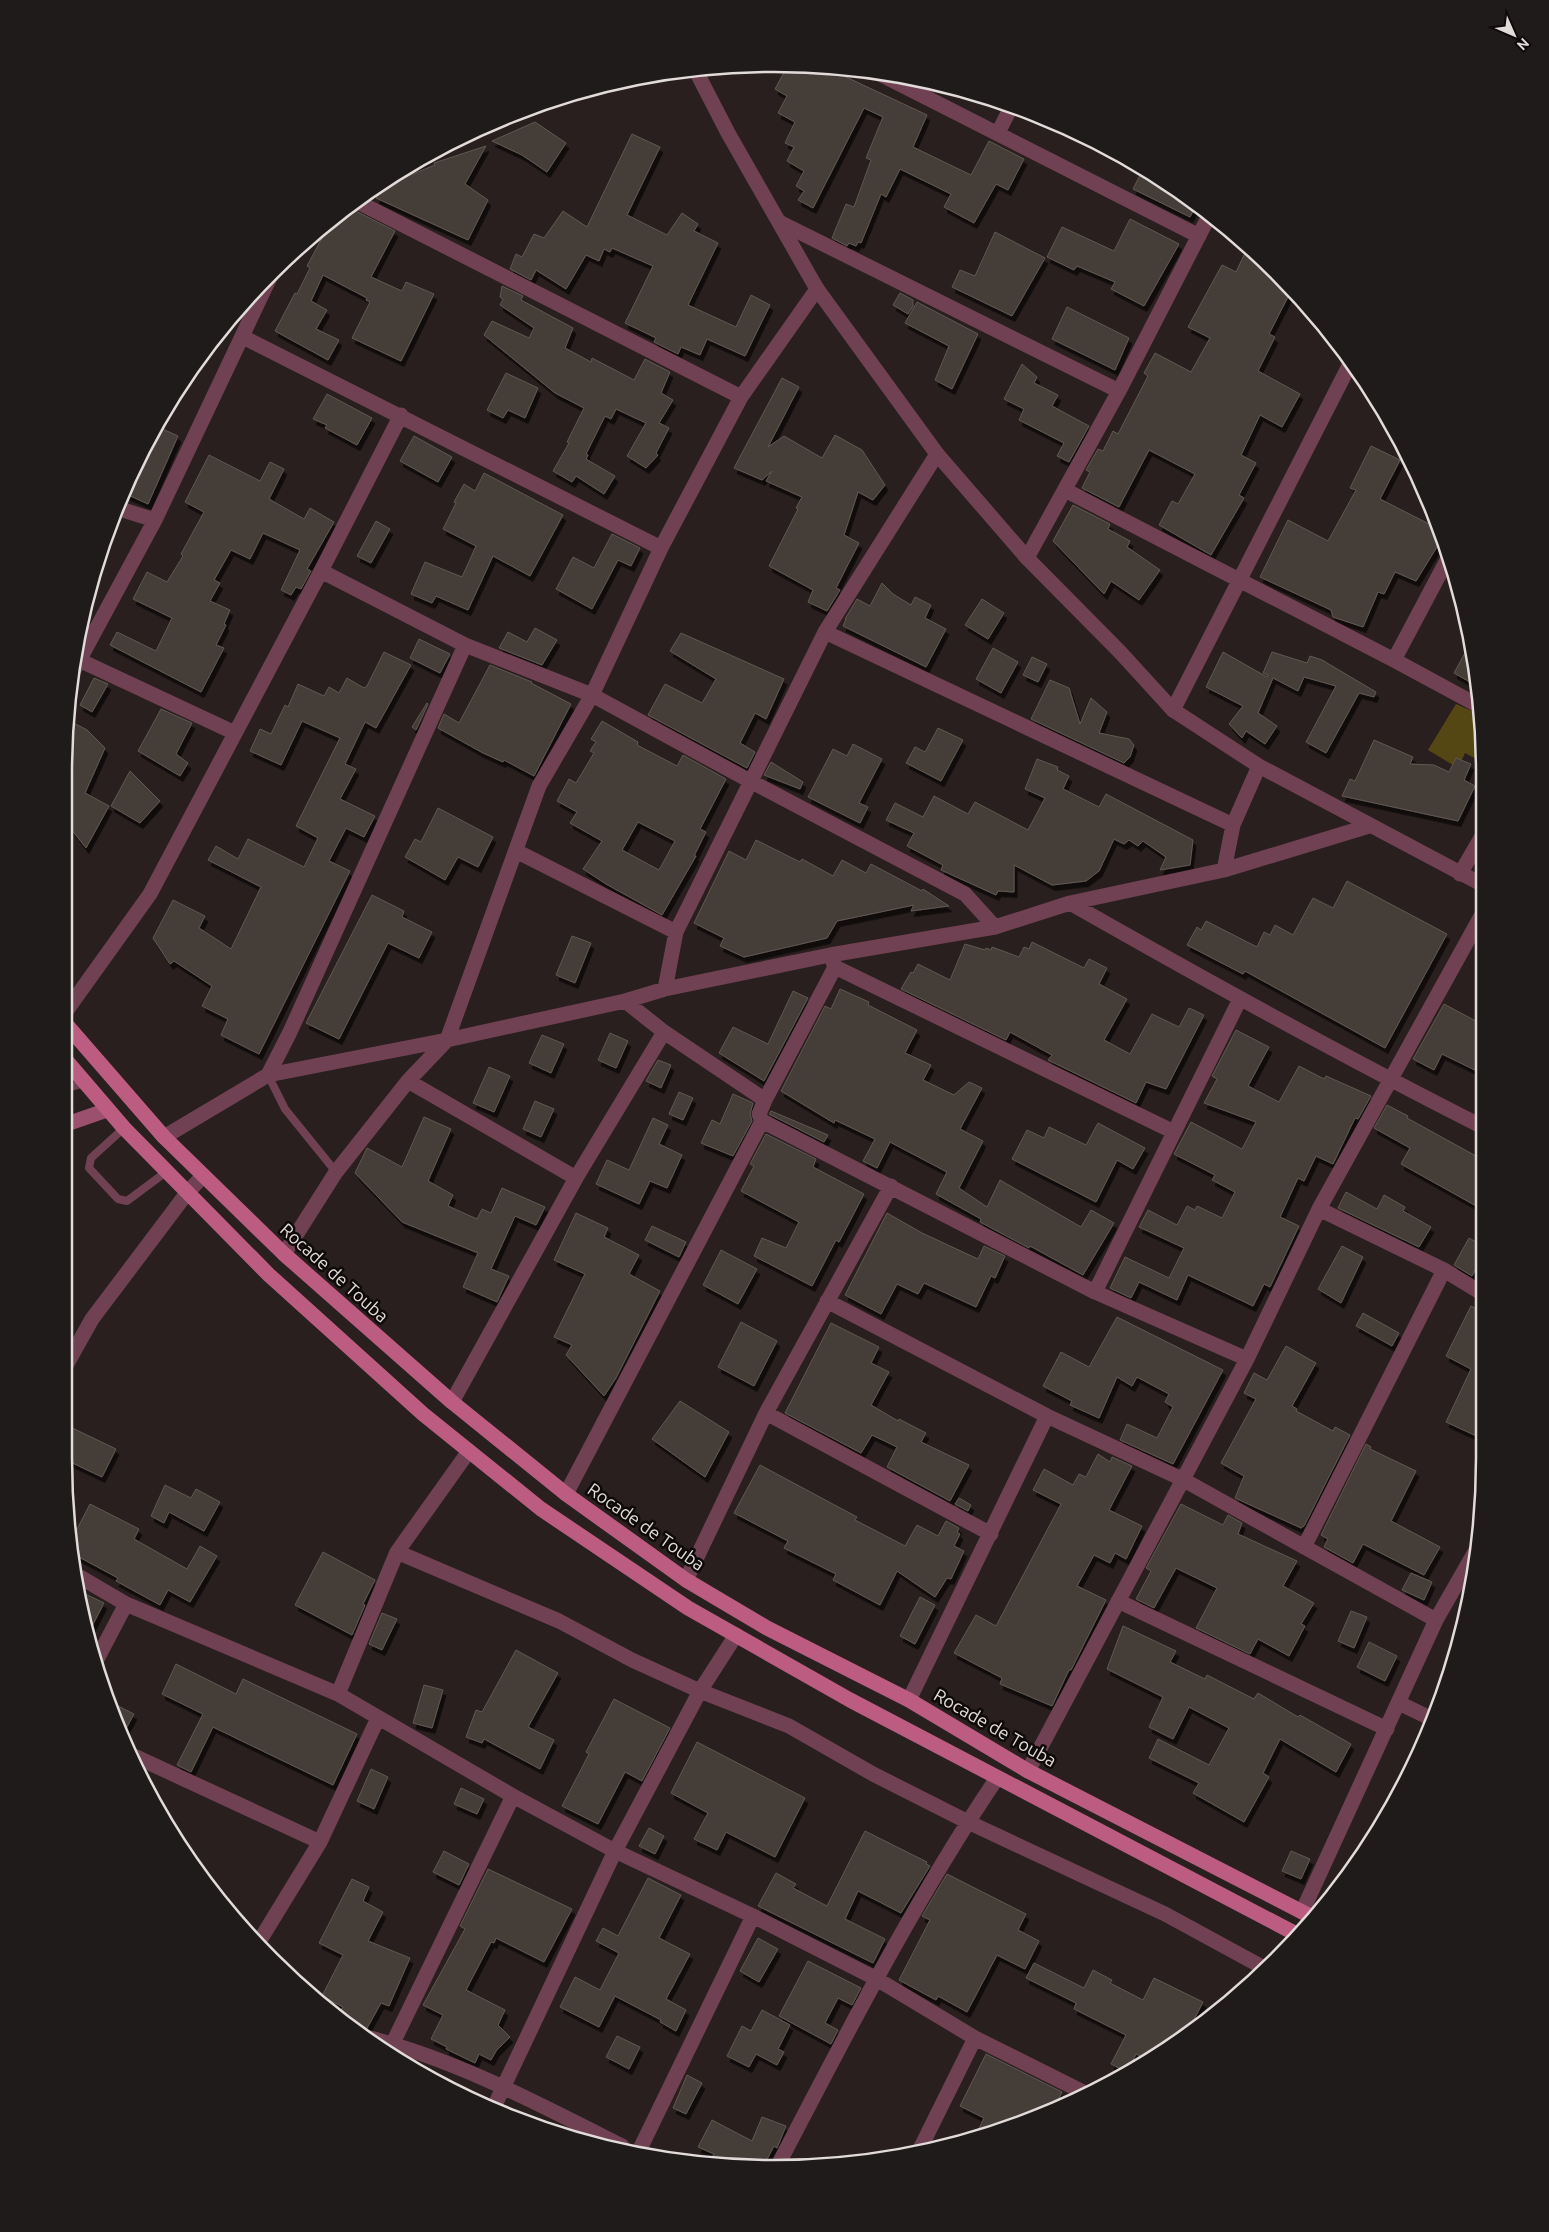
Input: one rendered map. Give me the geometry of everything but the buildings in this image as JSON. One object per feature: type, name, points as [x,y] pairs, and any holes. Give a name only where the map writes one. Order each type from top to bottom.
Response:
[{"type":"main road","name":"Rocade de Touba","points":[[72,1031],[164,1137],[284,1254],[452,1402],[566,1494],[686,1580],[767,1628],[909,1700],[1028,1771],[1306,1915]]},
{"type":"main road","points":[[72,1068],[124,1128],[276,1282],[423,1414],[541,1509],[688,1608],[850,1700],[1291,1932]]},
{"type":"main road","points":[[72,1122],[132,1101]]},
{"type":"street","points":[[699,77],[728,133],[817,289],[937,454],[1027,558],[1120,652],[1173,710],[1259,766],[1476,882]]},
{"type":"street","points":[[901,84],[1199,236]]},
{"type":"street","points":[[998,133],[1008,113]]},
{"type":"street","points":[[364,205],[742,397]]},
{"type":"street","points":[[1027,558],[1119,392],[1206,222]]},
{"type":"street","points":[[781,223],[1119,392]]},
{"type":"street","points":[[284,1254],[336,1172],[408,1081],[447,1040],[539,786],[592,695],[661,548],[742,397],[817,289]]},
{"type":"street","points":[[84,652],[155,520],[262,296]]},
{"type":"street","points":[[243,337],[401,415],[661,548]]},
{"type":"street","points":[[1173,710],[1347,369]]},
{"type":"street","points":[[72,1003],[150,894],[321,571],[401,415]]},
{"type":"street","points":[[665,988],[676,932],[825,632],[937,454]]},
{"type":"street","points":[[1065,490],[1394,660],[1472,703]]},
{"type":"street","points":[[124,510],[155,520]]},
{"type":"street","points":[[1394,660],[1444,565]]},
{"type":"street","points":[[321,571],[465,645],[592,695],[965,894],[995,926]]},
{"type":"street","points":[[825,632],[1232,826]]},
{"type":"street","points":[[268,1075],[294,1023],[465,645]]},
{"type":"street","points":[[82,667],[236,732]]},
{"type":"street","points":[[1224,870],[1232,826],[1259,766]]},
{"type":"street","points":[[164,1137],[268,1075],[447,1040],[625,1001],[665,988],[832,961],[995,926],[1070,903],[1224,870],[1370,826]]},
{"type":"street","points":[[1460,874],[1476,846]]},
{"type":"street","points":[[516,851],[676,932]]},
{"type":"street","points":[[1070,903],[1240,999],[1390,1080],[1476,1123]]},
{"type":"street","points":[[1028,1771],[1247,1359],[1318,1209],[1476,925]]},
{"type":"street","points":[[832,961],[765,1100],[759,1114],[762,1121],[1095,1292],[1247,1359]]},
{"type":"street","points":[[832,961],[1174,1132]]},
{"type":"street","points":[[1095,1292],[1240,999]]},
{"type":"street","points":[[625,1001],[664,1032],[765,1100]]},
{"type":"street","points":[[452,1402],[576,1178],[664,1032]]},
{"type":"street","points":[[408,1081],[576,1178]]},
{"type":"street","points":[[566,1494],[762,1121]]},
{"type":"street","points":[[72,1355],[92,1319],[187,1193],[203,1176]]},
{"type":"street","points":[[686,1580],[766,1413],[891,1186]]},
{"type":"street","points":[[1318,1209],[1444,1270],[1476,1290]]},
{"type":"street","points":[[1304,1547],[1444,1270]]},
{"type":"street","points":[[826,1302],[1047,1416],[1182,1479],[1436,1620]]},
{"type":"street","points":[[766,1413],[991,1534]]},
{"type":"street","points":[[909,1700],[1047,1416]]},
{"type":"street","points":[[338,1694],[397,1552],[469,1451]]},
{"type":"street","points":[[397,1552],[559,1620],[632,1660],[700,1691],[789,1726],[873,1774],[968,1822],[1165,1914],[1259,1965]]},
{"type":"street","points":[[1308,1913],[1436,1620],[1468,1565]]},
{"type":"street","points":[[84,1579],[126,1604],[338,1694],[513,1796],[616,1851],[753,1916],[875,1978],[975,2038],[1073,2093]]},
{"type":"street","points":[[1118,1601],[1387,1729]]},
{"type":"street","points":[[100,1653],[126,1604]]},
{"type":"street","points":[[497,2102],[616,1851],[700,1691],[736,1635]]},
{"type":"street","points":[[1399,1702],[1427,1716]]},
{"type":"street","points":[[262,1937],[320,1842],[378,1718]]},
{"type":"street","points":[[141,1759],[320,1842]]},
{"type":"street","points":[[781,2160],[875,1978],[968,1822],[998,1778]]},
{"type":"street","points":[[392,2046],[513,1796]]},
{"type":"street","points":[[642,2147],[753,1916]]},
{"type":"street","points":[[923,2143],[975,2038]]},
{"type":"street","points":[[401,2051],[504,2087],[609,2140]]},
{"type":"lane","points":[[268,1075],[285,1108],[336,1172]]},
{"type":"lane","points":[[72,1087],[85,1083]]},
{"type":"lane","points":[[124,1128],[91,1158],[89,1168],[118,1199],[127,1201],[166,1172]]},
{"type":"shaded area","points":[[1456,704],[1473,711],[1476,759],[1465,753],[1458,768],[1428,750]]}]
